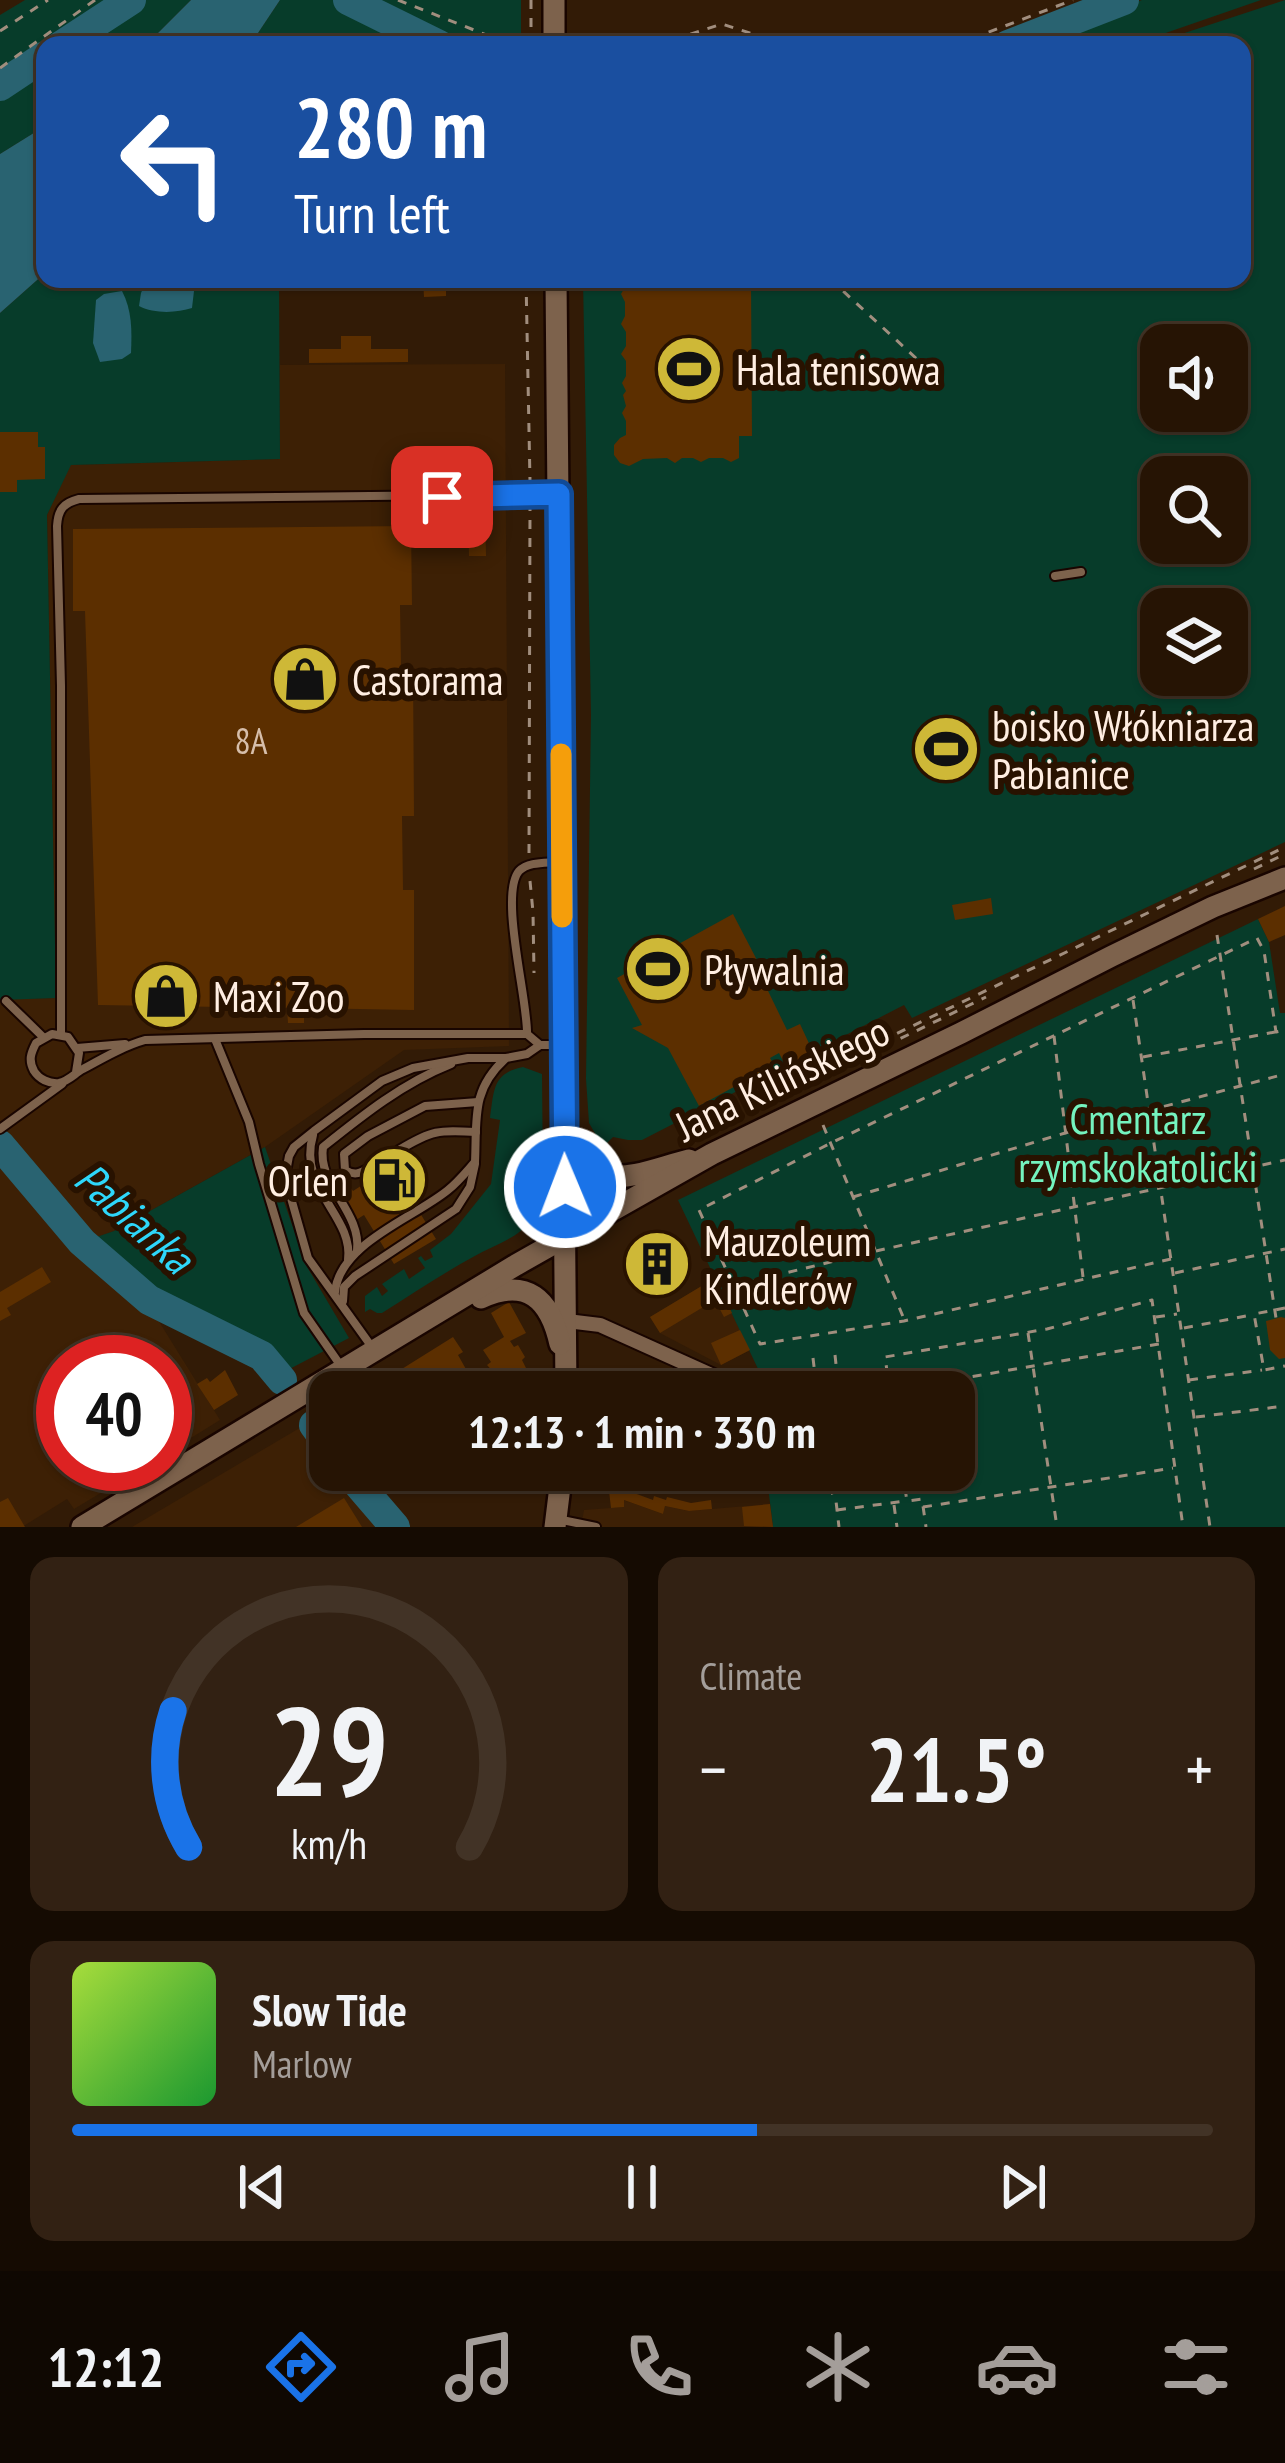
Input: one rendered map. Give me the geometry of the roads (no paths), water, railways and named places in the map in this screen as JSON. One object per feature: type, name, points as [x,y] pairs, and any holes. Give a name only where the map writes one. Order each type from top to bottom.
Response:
[{"type":"street","points":[[554,0],[554,36]]},
{"type":"street","points":[[556,288],[562,861],[551,1045],[569,1134],[586,1166],[605,1177],[712,1154]]},
{"type":"street","name":"Jana Kilińskiego","points":[[82,1527],[566,1236],[712,1154],[1213,907],[1285,878]]},
{"type":"street","points":[[563,1099],[566,1371]]},
{"type":"street","points":[[384,1345],[492,1293],[518,1289],[536,1296],[548,1309],[559,1337],[564,1371]]},
{"type":"street","points":[[567,1321],[600,1324],[703,1371]]},
{"type":"street","points":[[555,1523],[559,1491]]},
{"type":"lane","points":[[61,1035],[61,507],[79,499],[559,494]]},
{"type":"lane","points":[[1055,577],[1081,572]]},
{"type":"lane","points":[[527,1034],[513,891],[518,874],[529,865],[562,861]]},
{"type":"lane","points":[[6,1001],[43,1037]]},
{"type":"lane","points":[[77,1048],[145,1040],[527,1034],[551,1045]]},
{"type":"lane","points":[[65,1082],[47,1082],[33,1070],[32,1051],[43,1037],[61,1035],[77,1048],[76,1072]]},
{"type":"lane","points":[[214,1038],[248,1122],[304,1313],[344,1370]]},
{"type":"lane","points":[[2,1128],[76,1072],[133,1043]]},
{"type":"lane","points":[[384,1345],[343,1305],[308,1258],[286,1172],[294,1147],[382,1081],[413,1068],[468,1058],[506,1058],[551,1045]]},
{"type":"lane","points":[[357,1252],[359,1239],[325,1171],[323,1148],[425,1074],[468,1058]]},
{"type":"lane","points":[[343,1305],[344,1287],[355,1276],[456,1209],[470,1187],[478,1102],[489,1073],[506,1058]]},
{"type":"lane","points":[[372,1166],[351,1174],[345,1170],[344,1154],[425,1106],[478,1102]]},
{"type":"lane","points":[[314,1131],[312,1173],[348,1243],[346,1267]]},
{"type":"lane","points":[[398,1150],[425,1134],[476,1132]]},
{"type":"lane","points":[[335,1294],[338,1277],[366,1243],[451,1188],[475,1162]]},
{"type":"lane","points":[[555,1523],[596,1527]]},
{"type":"water","points":[[191,0],[280,0],[256,36],[155,36]]},
{"type":"water","points":[[36,132],[36,281],[0,313],[0,154]]},
{"type":"water","points":[[143,288],[197,288],[192,308],[180,311],[139,306]]},
{"type":"water","points":[[122,291],[131,320],[131,353],[100,362],[93,343],[96,300]]},
{"type":"waterway","points":[[76,36],[131,0]]},
{"type":"waterway","points":[[348,0],[421,36]]},
{"type":"waterway","points":[[1031,36],[1124,0]]},
{"type":"waterway","points":[[0,86],[36,62]]},
{"type":"waterway","name":"Pabianka","points":[[0,1145],[82,1242],[149,1300],[262,1356],[282,1380]]},
{"type":"waterway","name":"Pabianka","points":[[364,1491],[395,1527]]},
{"type":"place","name":"Hala tenisowa","points":[[689,369]]},
{"type":"place","name":"Castorama","points":[[305,679]]},
{"type":"place","name":"boisko Włókniarza Pabianice","points":[[946,749]]},
{"type":"place","name":"Pływalnia","points":[[658,969]]},
{"type":"place","name":"Maxi Zoo","points":[[166,996]]},
{"type":"place","name":"Orlen","points":[[394,1180]]},
{"type":"place","name":"Mauzoleum Kindlerów","points":[[657,1264]]},
{"type":"park label","name":"Cmentarz rzymskokatolicki","points":[[1138,1142]]}]
